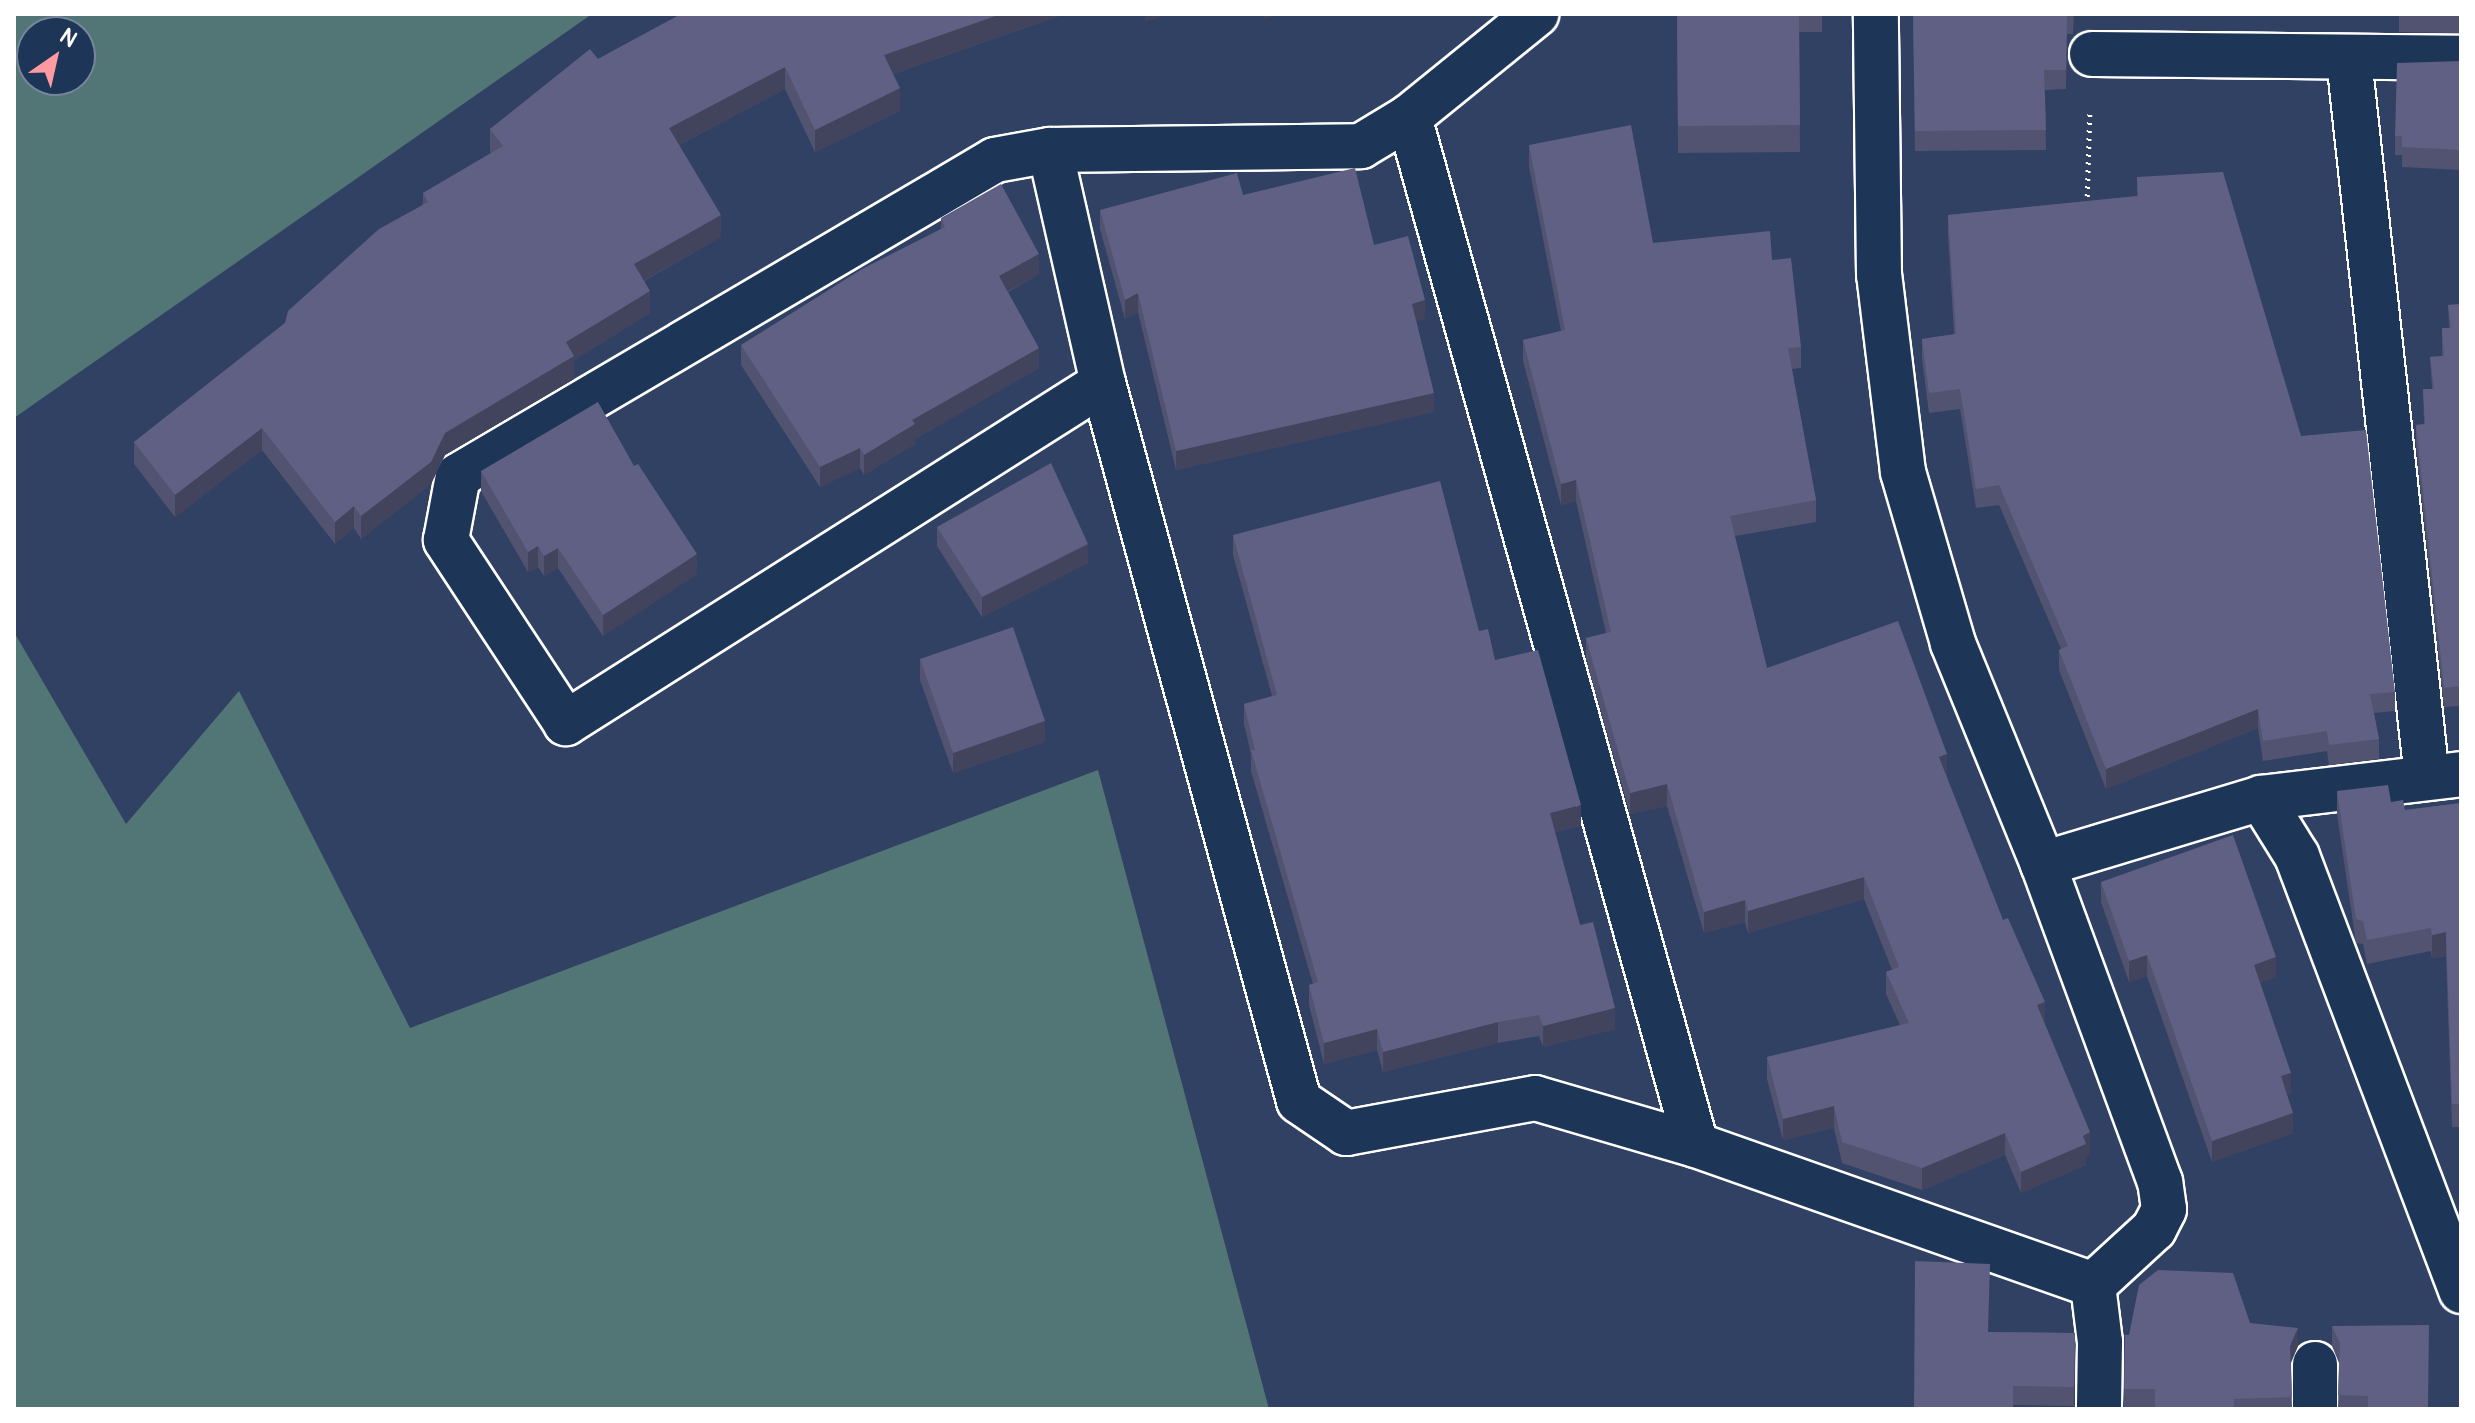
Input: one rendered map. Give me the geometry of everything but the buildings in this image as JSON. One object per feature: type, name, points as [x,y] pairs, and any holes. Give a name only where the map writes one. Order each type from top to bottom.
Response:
[{"type":"street","points":[[1103,383],[566,723],[446,540],[458,476],[995,160],[1050,150],[1361,146],[1409,117],[1536,14]]},
{"type":"street","points":[[1876,14],[1879,275],[1903,472],[1953,643],[2043,864],[2160,1182],[2164,1209],[2154,1229],[2093,1285]]},
{"type":"street","points":[[2092,54],[2461,58]]},
{"type":"street","points":[[2043,864],[2261,798],[2444,776],[2349,59]]},
{"type":"street","points":[[1409,117],[1696,1145]]},
{"type":"street","points":[[1050,150],[1103,383],[1299,1101],[1346,1133],[1535,1098],[1696,1145],[2093,1285]]},
{"type":"street","points":[[2261,798],[2297,856],[2461,1291]]},
{"type":"street","points":[[2093,1285],[2100,1342],[2099,1409]]},
{"type":"street","points":[[2315,1364],[2315,1409]]},
{"type":"path","points":[[2086,218],[2092,54]]},
{"type":"green space","points":[[14,14],[592,14],[14,418]]},
{"type":"green space","points":[[14,632],[126,824],[239,691],[410,1028],[1098,770],[1269,1409],[14,1409]]}]
